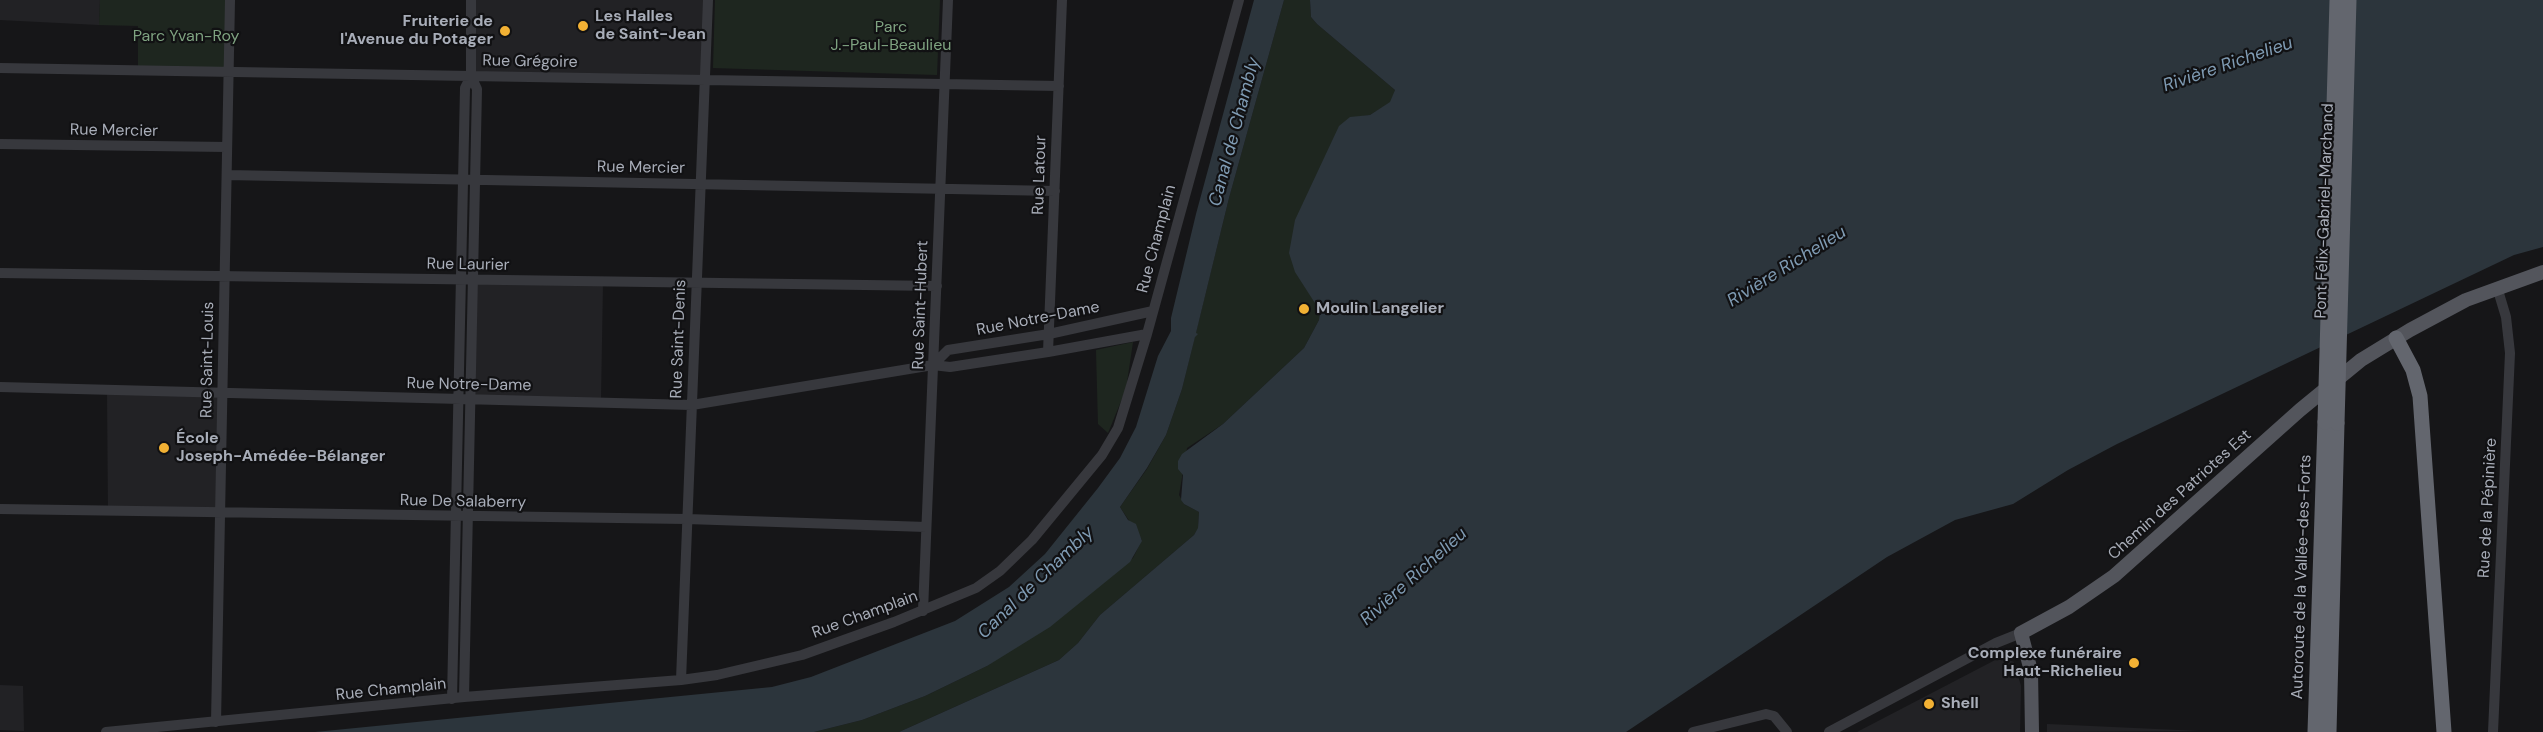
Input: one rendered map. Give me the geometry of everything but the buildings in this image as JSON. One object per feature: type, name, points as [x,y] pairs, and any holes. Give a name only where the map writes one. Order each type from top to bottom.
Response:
[{"type":"highway","name":"Pont Félix-Gabriel-Marchand","points":[[2331,423],[2337,0]]},
{"type":"highway","name":"Pont Félix-Gabriel-Marchand","points":[[2331,423],[2349,0]]},
{"type":"highway","points":[[2396,338],[2413,370],[2420,396],[2444,732]]},
{"type":"highway","name":"Autoroute de la Vallée-des-Forts","points":[[2315,732],[2331,423]]},
{"type":"highway","name":"Autoroute de la Vallée-des-Forts","points":[[2329,732],[2331,423]]},
{"type":"main road","name":"Chemin des Patriotes Est","points":[[2021,633],[2069,607],[2114,576],[2330,384],[2396,338],[2448,309],[2543,272]]},
{"type":"main road","points":[[2021,633],[2031,671],[2032,732]]},
{"type":"street","name":"Rue Saint-Louis","points":[[216,722],[230,0]]},
{"type":"street","points":[[466,280],[474,180],[477,89],[471,76],[471,0]]},
{"type":"street","name":"Rue Saint-Denis","points":[[681,680],[708,0]]},
{"type":"street","name":"Rue Saint-Hubert","points":[[923,611],[948,0]]},
{"type":"street","name":"Rue Latour","points":[[1048,352],[1062,0]]},
{"type":"street","name":"Rue Champlain","points":[[106,732],[717,675],[801,655],[923,611],[976,588],[1000,570],[1032,540],[1076,489],[1102,455],[1118,428],[1147,334],[1239,0]]},
{"type":"street","name":"Rue Grégoire","points":[[0,68],[1059,86]]},
{"type":"street","points":[[464,698],[462,517],[466,280],[462,179],[465,88],[471,76]]},
{"type":"street","name":"Rue Mercier","points":[[0,144],[227,147]]},
{"type":"street","name":"Rue Mercier","points":[[227,175],[1055,191]]},
{"type":"street","name":"Rue Laurier","points":[[0,273],[936,286]]},
{"type":"street","name":"Rue de la Pépinière","points":[[2493,732],[2510,353],[2506,317],[2497,288]]},
{"type":"street","name":"Rue Notre-Dame","points":[[933,365],[948,350],[1049,334],[1153,311]]},
{"type":"street","name":"Rue Notre-Dame","points":[[0,387],[692,405],[933,365],[950,367],[1048,352],[1147,334]]},
{"type":"street","name":"Rue De Salaberry","points":[[0,509],[687,519],[926,527]]},
{"type":"street","points":[[452,699],[462,517]]},
{"type":"street","name":"Chemin des Patriotes Est","points":[[1828,732],[1996,643],[2021,633]]},
{"type":"street","points":[[1693,732],[1766,714],[1774,716],[1787,732]]},
{"type":"shaded area","points":[[0,0],[100,0],[99,25],[0,20]]},
{"type":"shaded area","points":[[471,0],[708,0],[705,80],[471,76]]},
{"type":"shaded area","points":[[472,280],[603,282],[601,398],[469,400]]},
{"type":"shaded area","name":"École Joseph-Amédée-Bélanger","points":[[107,390],[222,393],[220,513],[108,511]]},
{"type":"shaded area","points":[[2001,657],[2014,662],[2021,686],[2020,732],[1857,732]]},
{"type":"shaded area","points":[[0,685],[23,686],[24,731],[0,730]]},
{"type":"shaded area","points":[[2047,724],[2200,731],[2047,732]]},
{"type":"green space","name":"Parc Yvan-Roy","points":[[100,0],[230,0],[228,75],[138,72],[138,26],[99,25]]},
{"type":"green space","name":"Parc J.-Paul-Beaulieu","points":[[715,0],[940,0],[937,75],[713,68]]},
{"type":"green space","points":[[1284,0],[1310,0],[1311,17],[1317,24],[1395,90],[1391,102],[1370,115],[1350,118],[1311,295],[1320,311],[1319,320],[1304,348],[1223,424],[1187,448],[1179,495],[1184,504],[1199,512],[1198,529],[1194,535],[1100,615],[1078,643],[1059,660],[899,732],[814,732],[862,720],[925,696],[987,666],[1133,558],[1142,540],[1120,507],[1147,469],[1166,435],[1182,389],[1229,198]]},
{"type":"green space","points":[[1133,342],[1126,389],[1108,433],[1098,424],[1096,350]]},
{"type":"water","name":"Canal de Chambly","points":[[1254,0],[1284,0],[1229,198],[1196,333],[1198,334],[1195,337],[1182,389],[1166,435],[1120,507],[1128,520],[1136,524],[1142,541],[1130,562],[1050,627],[987,666],[925,696],[862,720],[814,732],[315,732],[772,687],[811,677],[955,621],[1009,587],[1045,554],[1098,488],[1120,458],[1136,427],[1158,356],[1171,331],[1171,318],[1196,214]]},
{"type":"water","name":"Rivière Richelieu","points":[[1310,0],[2543,0],[2543,247],[2514,255],[2117,444],[2068,470],[2013,504],[1955,520],[1887,557],[1626,732],[899,732],[1059,660],[1078,643],[1100,615],[1194,535],[1198,528],[1199,512],[1181,500],[1183,475],[1178,469],[1178,461],[1182,454],[1223,424],[1304,348],[1319,320],[1320,311],[1295,272],[1289,253],[1295,220],[1339,126],[1350,117],[1370,115],[1390,102],[1395,90],[1317,24],[1311,17]]},
{"type":"place","name":"Les Halles de Saint-Jean","points":[[583,26]]},
{"type":"place","name":"Fruiterie de l'Avenue du Potager","points":[[505,31]]},
{"type":"place","name":"Moulin Langelier","points":[[1304,309]]},
{"type":"place","name":"École Joseph-Amédée-Bélanger","points":[[164,448]]},
{"type":"place","name":"Complexe funéraire Haut-Richelieu","points":[[2134,663]]},
{"type":"place","name":"Shell","points":[[1929,704]]}]
